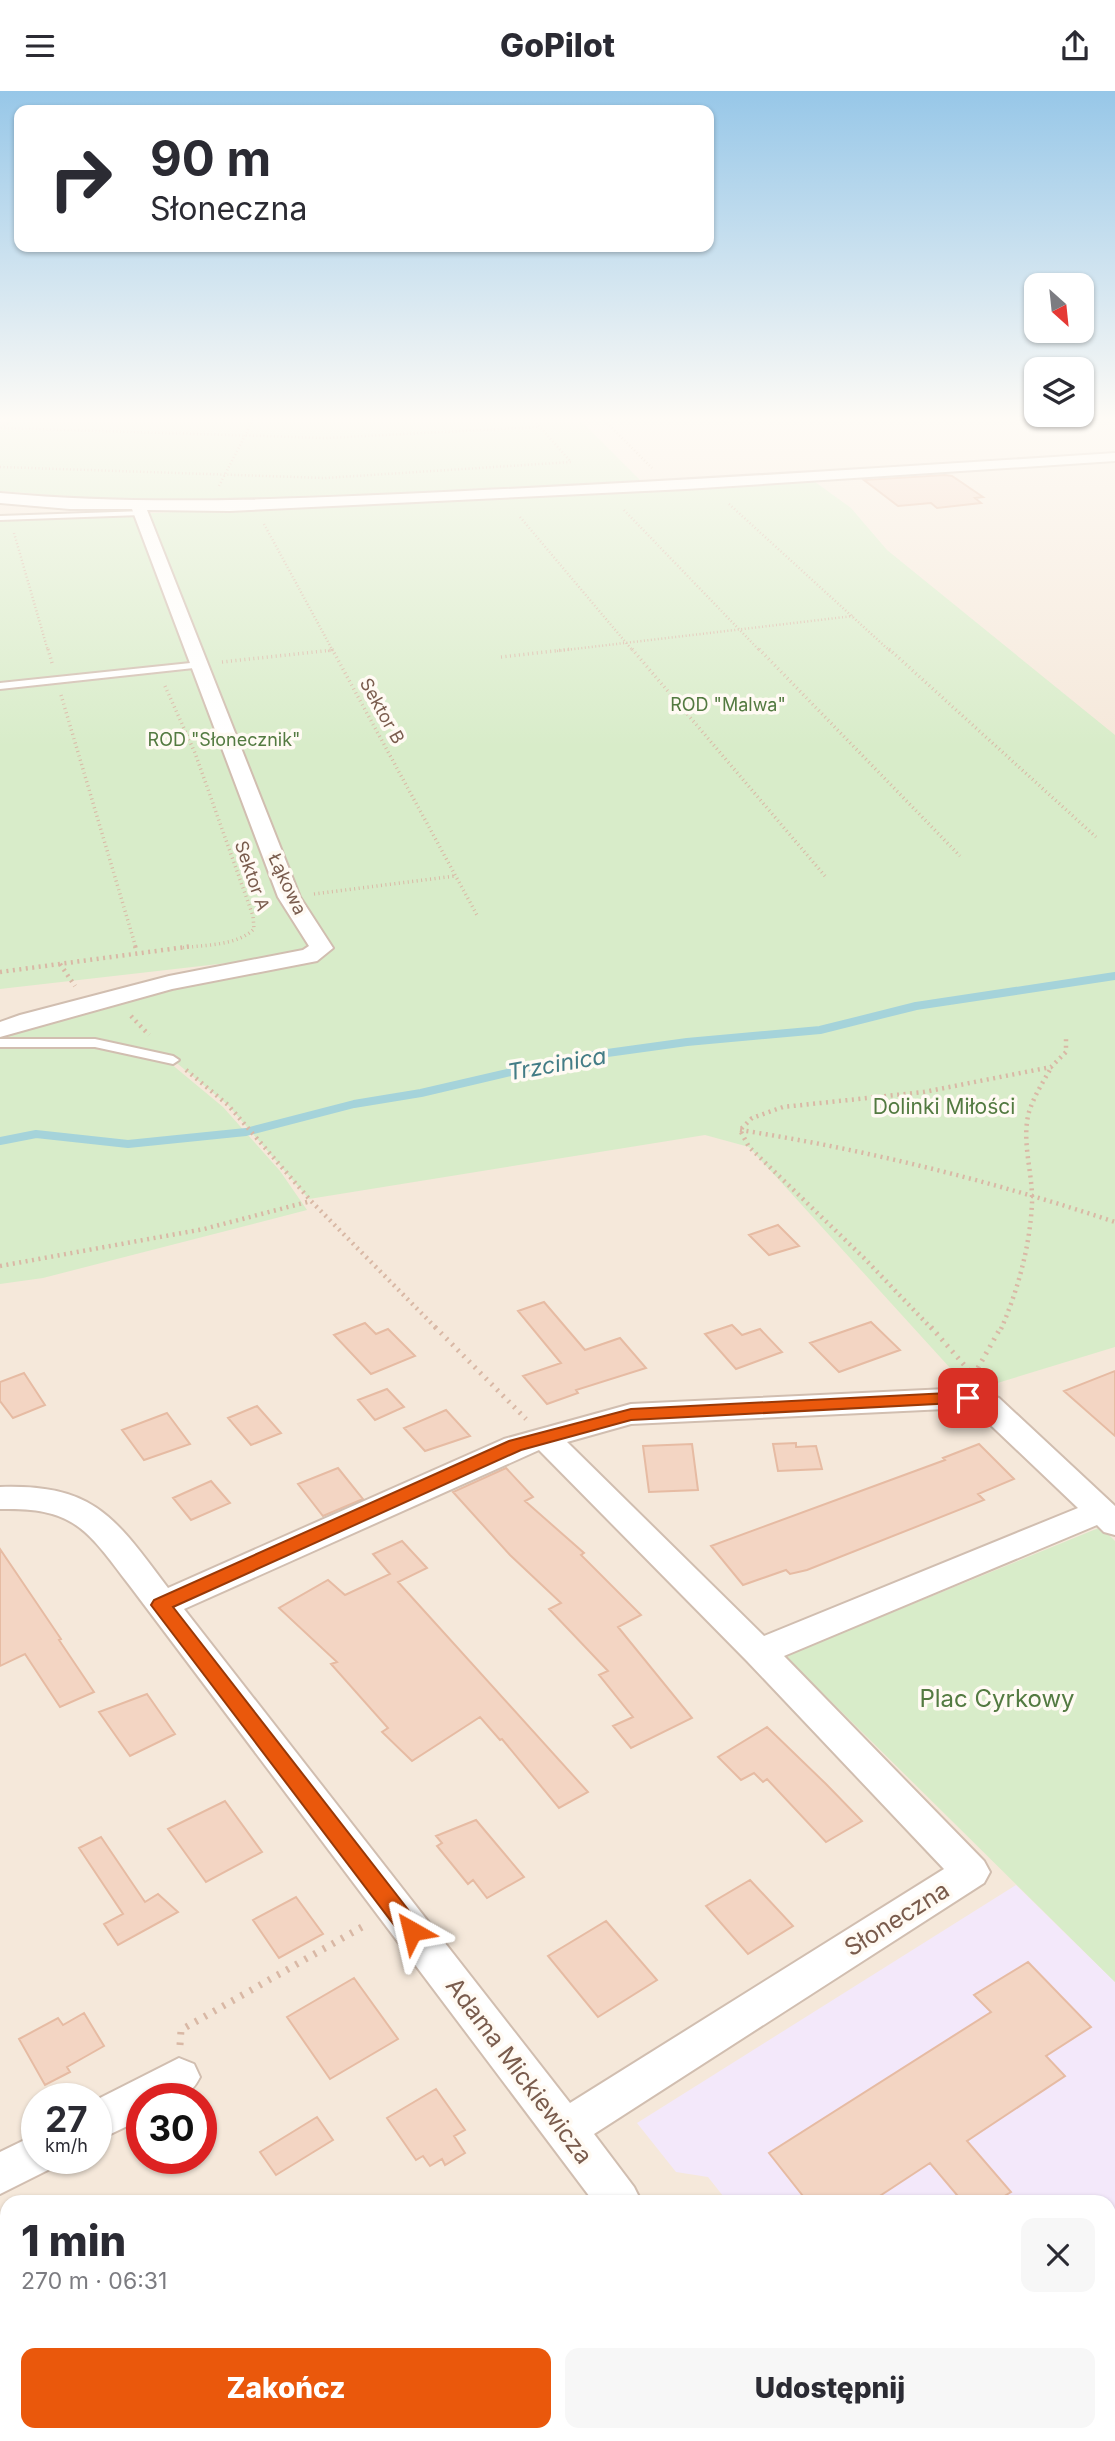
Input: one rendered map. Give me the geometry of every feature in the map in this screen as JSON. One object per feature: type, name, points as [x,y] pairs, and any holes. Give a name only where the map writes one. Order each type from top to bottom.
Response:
[{"type":"street","name":"Łąkowa","points":[[0,1030],[28,1020],[208,974],[309,956],[322,948],[289,897],[146,528]]},
{"type":"street","points":[[161,1605],[515,1445],[631,1415],[968,1398],[988,1405],[1108,1518],[760,1652]]},
{"type":"street","name":"Słoneczna","points":[[544,1437],[760,1652],[971,1872],[564,2130]]},
{"type":"street","name":"Adama Mickiewicza","points":[[0,1499],[36,1497],[77,1509],[101,1530],[614,2195]]},
{"type":"street","points":[[112,2113],[179,2077]]},
{"type":"street","points":[[0,2174],[21,2163]]},
{"type":"lane","points":[[0,686],[200,665]]},
{"type":"lane","points":[[0,1043],[95,1043],[173,1060]]},
{"type":"path","points":[[12,528],[137,952]]},
{"type":"path","name":"Sektor B","points":[[266,528],[478,917]]},
{"type":"path","points":[[529,528],[825,876]]},
{"type":"path","points":[[641,528],[960,856]]},
{"type":"path","points":[[755,528],[1096,837]]},
{"type":"path","points":[[500,657],[853,616]]},
{"type":"path","points":[[200,665],[332,650]]},
{"type":"path","name":"Sektor A","points":[[0,972],[231,941],[248,935],[254,929],[253,916],[195,753],[158,669]]},
{"type":"path","points":[[337,891],[455,876]]},
{"type":"path","points":[[114,999],[173,1060],[228,1105],[311,1201],[544,1437]]},
{"type":"path","points":[[740,1130],[749,1147],[903,1298],[974,1375],[996,1339],[1025,1250],[1031,1196],[1026,1135],[1028,1115],[1051,1067],[1066,1052],[1066,1036]]},
{"type":"path","points":[[740,1130],[752,1118],[783,1107],[924,1092],[1051,1067]]},
{"type":"path","points":[[740,1130],[813,1140],[904,1159],[1115,1222]]},
{"type":"path","points":[[0,1266],[204,1229],[311,1201]]},
{"type":"path","points":[[179,2077],[181,2030],[362,1927]]},
{"type":"shaded area","points":[[0,528],[1115,528],[1115,2195],[0,2195]]},
{"type":"shaded area","points":[[1016,1885],[1115,1982],[1115,2195],[722,2195],[708,2177],[676,2172],[637,2123]]},
{"type":"green space","points":[[0,528],[868,528],[887,550],[1115,735],[1115,1347],[971,1391],[749,1147],[705,1135],[309,1199],[228,1105],[173,1060],[95,1043],[0,1043],[0,1030],[315,953],[0,989]]},
{"type":"green space","points":[[0,1047],[96,1049],[170,1063],[223,1107],[280,1171],[307,1210],[43,1278],[0,1284]]},
{"type":"green space","name":"Plac Cyrkowy","points":[[1101,1527],[1115,1541],[1115,1982],[785,1656]]},
{"type":"building","points":[[778,1225],[799,1246],[769,1255],[749,1235]]},
{"type":"building","points":[[544,1302],[585,1350],[620,1338],[646,1368],[576,1390],[578,1393],[547,1404],[523,1376],[561,1363],[518,1311]]},
{"type":"building","points":[[871,1322],[900,1350],[839,1372],[810,1343]]},
{"type":"building","points":[[365,1323],[376,1334],[388,1329],[415,1356],[371,1374],[334,1335]]},
{"type":"building","points":[[732,1325],[742,1335],[760,1329],[782,1352],[736,1369],[705,1334]]},
{"type":"building","points":[[1115,1371],[1115,1436],[1064,1391]]},
{"type":"building","points":[[24,1373],[45,1405],[13,1418],[0,1401],[0,1382]]},
{"type":"building","points":[[387,1389],[404,1407],[375,1420],[358,1400]]},
{"type":"building","points":[[257,1406],[281,1433],[251,1445],[228,1418]]},
{"type":"building","points":[[446,1410],[470,1436],[425,1451],[404,1428]]},
{"type":"building","points":[[167,1413],[190,1444],[144,1460],[122,1430]]},
{"type":"building","points":[[796,1443],[796,1447],[816,1446],[822,1469],[778,1471],[773,1444]]},
{"type":"building","points":[[692,1444],[698,1490],[649,1492],[643,1446]]},
{"type":"building","points":[[979,1444],[1014,1479],[978,1494],[984,1500],[807,1570],[790,1574],[786,1570],[743,1585],[711,1546],[945,1460],[943,1458]]},
{"type":"building","points":[[338,1468],[363,1499],[323,1516],[298,1484]]},
{"type":"building","points":[[506,1468],[533,1497],[525,1501],[584,1553],[581,1555],[641,1615],[618,1627],[692,1718],[631,1748],[613,1726],[633,1717],[599,1675],[608,1671],[549,1609],[561,1603],[510,1555],[453,1492]]},
{"type":"building","points":[[211,1481],[230,1503],[191,1520],[173,1498]]},
{"type":"building","points":[[402,1541],[427,1568],[398,1582],[588,1792],[559,1808],[502,1739],[500,1740],[480,1717],[412,1761],[382,1732],[388,1728],[331,1664],[337,1662],[279,1608],[328,1580],[345,1595],[390,1574],[373,1554]]},
{"type":"building","points":[[0,1549],[94,1692],[60,1707],[25,1654],[0,1666]]},
{"type":"building","points":[[147,1694],[175,1734],[130,1756],[99,1712]]},
{"type":"building","points":[[767,1727],[862,1821],[826,1842],[767,1779],[763,1782],[754,1773],[741,1780],[718,1757]]},
{"type":"building","points":[[225,1801],[262,1852],[206,1882],[168,1829]]},
{"type":"building","points":[[476,1820],[524,1877],[487,1898],[473,1880],[468,1884],[437,1846],[442,1843],[436,1836]]},
{"type":"building","points":[[101,1837],[145,1902],[158,1894],[178,1912],[118,1945],[104,1924],[123,1914],[79,1848]]},
{"type":"building","points":[[750,1880],[793,1926],[748,1954],[706,1906]]},
{"type":"building","points":[[296,1897],[323,1934],[279,1958],[253,1920]]},
{"type":"building","points":[[606,1921],[657,1980],[598,2017],[548,1956]]},
{"type":"building","points":[[1028,1962],[1091,2027],[1046,2056],[1065,2076],[967,2141],[1011,2192],[1006,2195],[957,2195],[930,2163],[881,2195],[802,2195],[769,2153],[991,2012],[974,1995]]},
{"type":"building","points":[[354,1978],[398,2039],[330,2079],[287,2017]]},
{"type":"building","points":[[84,2013],[104,2046],[67,2067],[70,2072],[44,2083],[19,2039],[58,2018],[63,2025]]},
{"type":"building","points":[[436,2089],[465,2130],[454,2136],[465,2153],[445,2165],[442,2159],[430,2166],[423,2156],[416,2160],[387,2118]]},
{"type":"building","points":[[317,2117],[333,2140],[276,2175],[260,2152]]},
{"type":"waterway","name":"Trzcinica","points":[[0,1141],[36,1134],[128,1144],[246,1132],[354,1104],[421,1093],[571,1058],[687,1042],[820,1030],[916,1006],[1115,976]]},
{"type":"route","points":[[412,1931],[161,1605],[515,1445],[631,1415],[968,1398]]},
{"type":"park label","name":"ROD \"Malwa\"","points":[[728,705]]},
{"type":"park label","name":"ROD \"Słonecznik\"","points":[[224,740]]},
{"type":"park label","name":"Dolinki Miłości","points":[[944,1107]]}]
